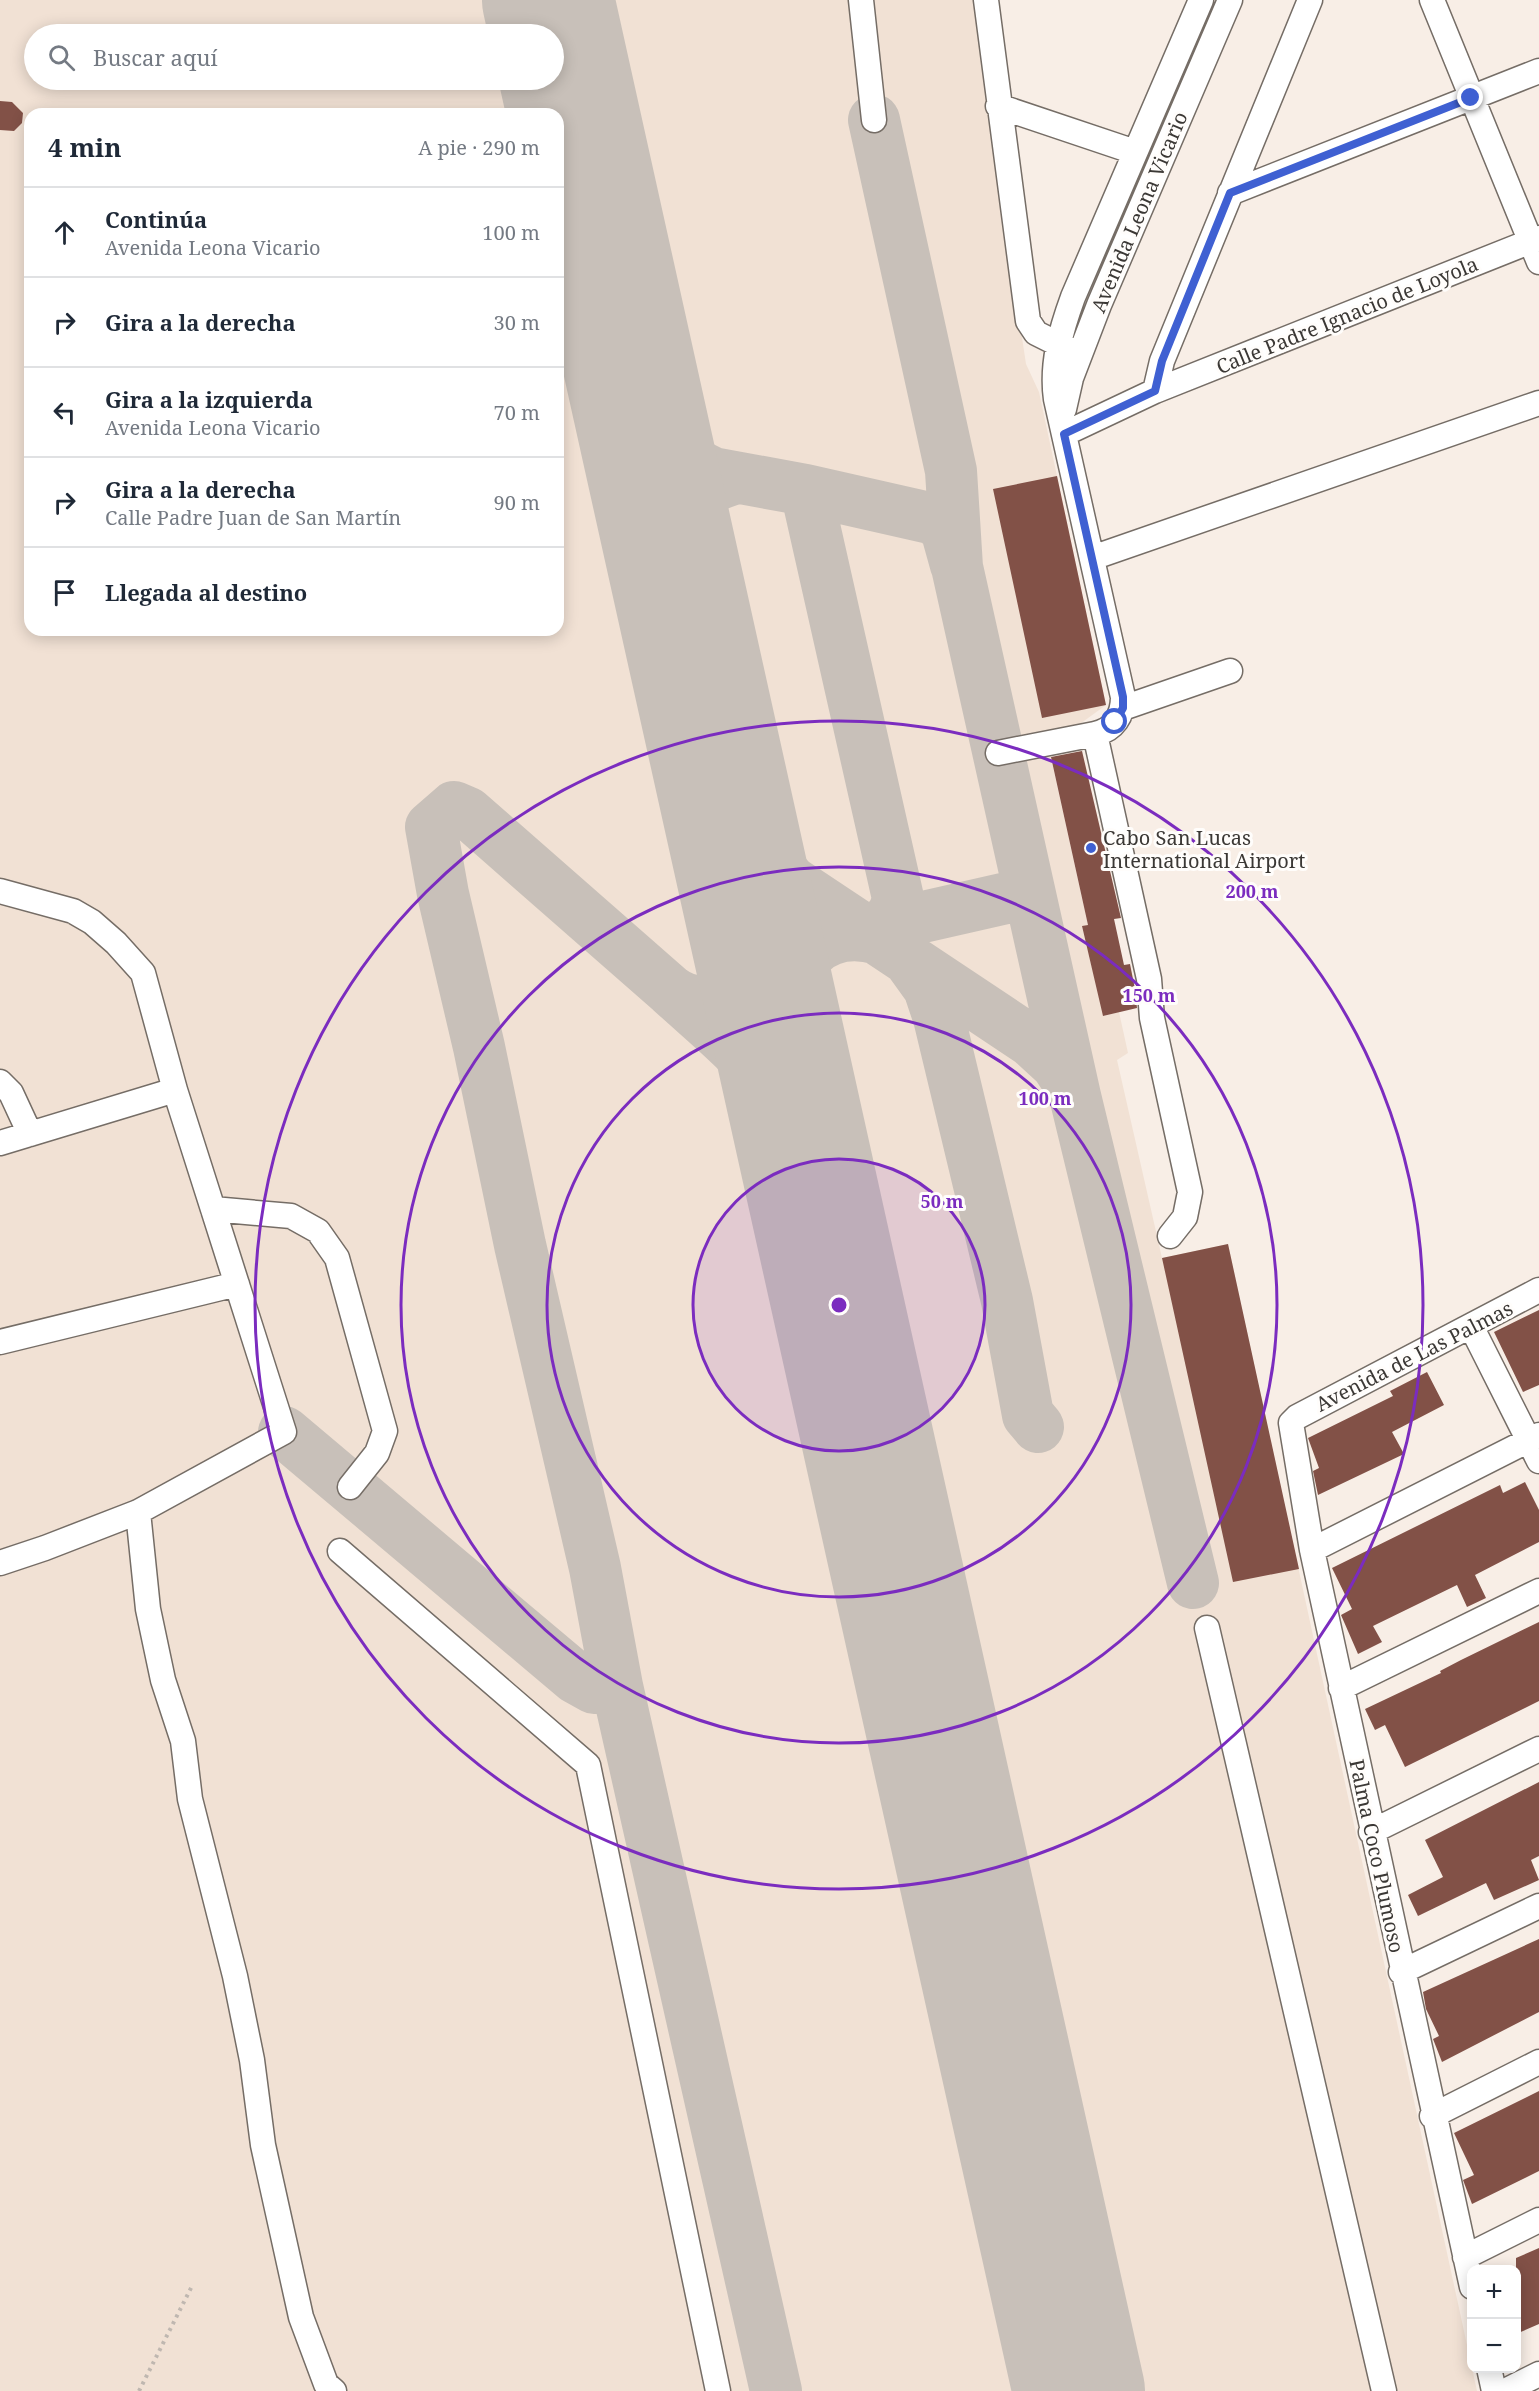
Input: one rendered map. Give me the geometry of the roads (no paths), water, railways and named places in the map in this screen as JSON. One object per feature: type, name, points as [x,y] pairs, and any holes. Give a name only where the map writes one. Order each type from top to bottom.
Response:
[{"type":"street","points":[[861,0],[874,120]]},
{"type":"street","points":[[986,0],[998,106],[1028,321],[1036,333],[1069,350]]},
{"type":"street","name":"Avenida Leona Vicario","points":[[1069,350],[1072,297],[1201,0]]},
{"type":"street","name":"Avenida Leona Vicario","points":[[1123,708],[1123,697],[1055,391],[1054,369],[1069,350],[1103,294],[1230,0]]},
{"type":"street","points":[[1155,391],[1162,361],[1310,0]]},
{"type":"street","points":[[1432,0],[1471,98],[1536,247]]},
{"type":"street","points":[[1230,193],[1539,70]]},
{"type":"street","points":[[998,106],[1135,152]]},
{"type":"street","name":"Calle Padre Ignacio de Loyola","points":[[1064,431],[1155,391],[1536,247]]},
{"type":"street","points":[[1092,558],[1539,403]]},
{"type":"street","points":[[998,753],[1095,734],[1109,727],[1120,716],[1123,708],[1230,671]]},
{"type":"street","points":[[1095,734],[1149,979],[1152,1018],[1190,1192],[1185,1217],[1170,1236]]},
{"type":"street","points":[[0,891],[73,911],[92,922],[116,943],[144,973],[175,1090],[284,1432],[138,1512],[0,1563]]},
{"type":"street","points":[[0,1082],[11,1093],[30,1134]]},
{"type":"street","points":[[0,1143],[175,1090]]},
{"type":"street","points":[[213,1209],[291,1216],[318,1231],[337,1258],[385,1431],[377,1453],[350,1487]]},
{"type":"street","points":[[0,1342],[237,1284]]},
{"type":"street","name":"Avenida de Las Palmas","points":[[1291,1423],[1297,1417],[1539,1290]]},
{"type":"street","points":[[1312,1550],[1536,1445],[1471,1326]]},
{"type":"street","name":"Palma Coco Plumoso","points":[[1291,1423],[1312,1550],[1432,2116],[1467,2266]]},
{"type":"street","points":[[138,1512],[148,1609],[163,1680],[183,1741],[190,1799],[235,1976],[252,2060],[263,2145],[301,2318],[326,2384],[334,2391]]},
{"type":"street","points":[[340,1551],[588,1765],[718,2391]]},
{"type":"street","points":[[1341,1688],[1539,1590]]},
{"type":"street","points":[[1207,1628],[1384,2391]]},
{"type":"street","points":[[1371,1832],[1539,1749]]},
{"type":"street","points":[[1401,1972],[1539,1905]]},
{"type":"street","points":[[1432,2116],[1539,2062]]},
{"type":"street","points":[[1465,2257],[1539,2220]]},
{"type":"street","points":[[1490,2373],[1494,2391]]},
{"type":"street","points":[[1505,2391],[1539,2374]]},
{"type":"place","name":"Cabo San Lucas International Airport","points":[[1091,848]]}]
